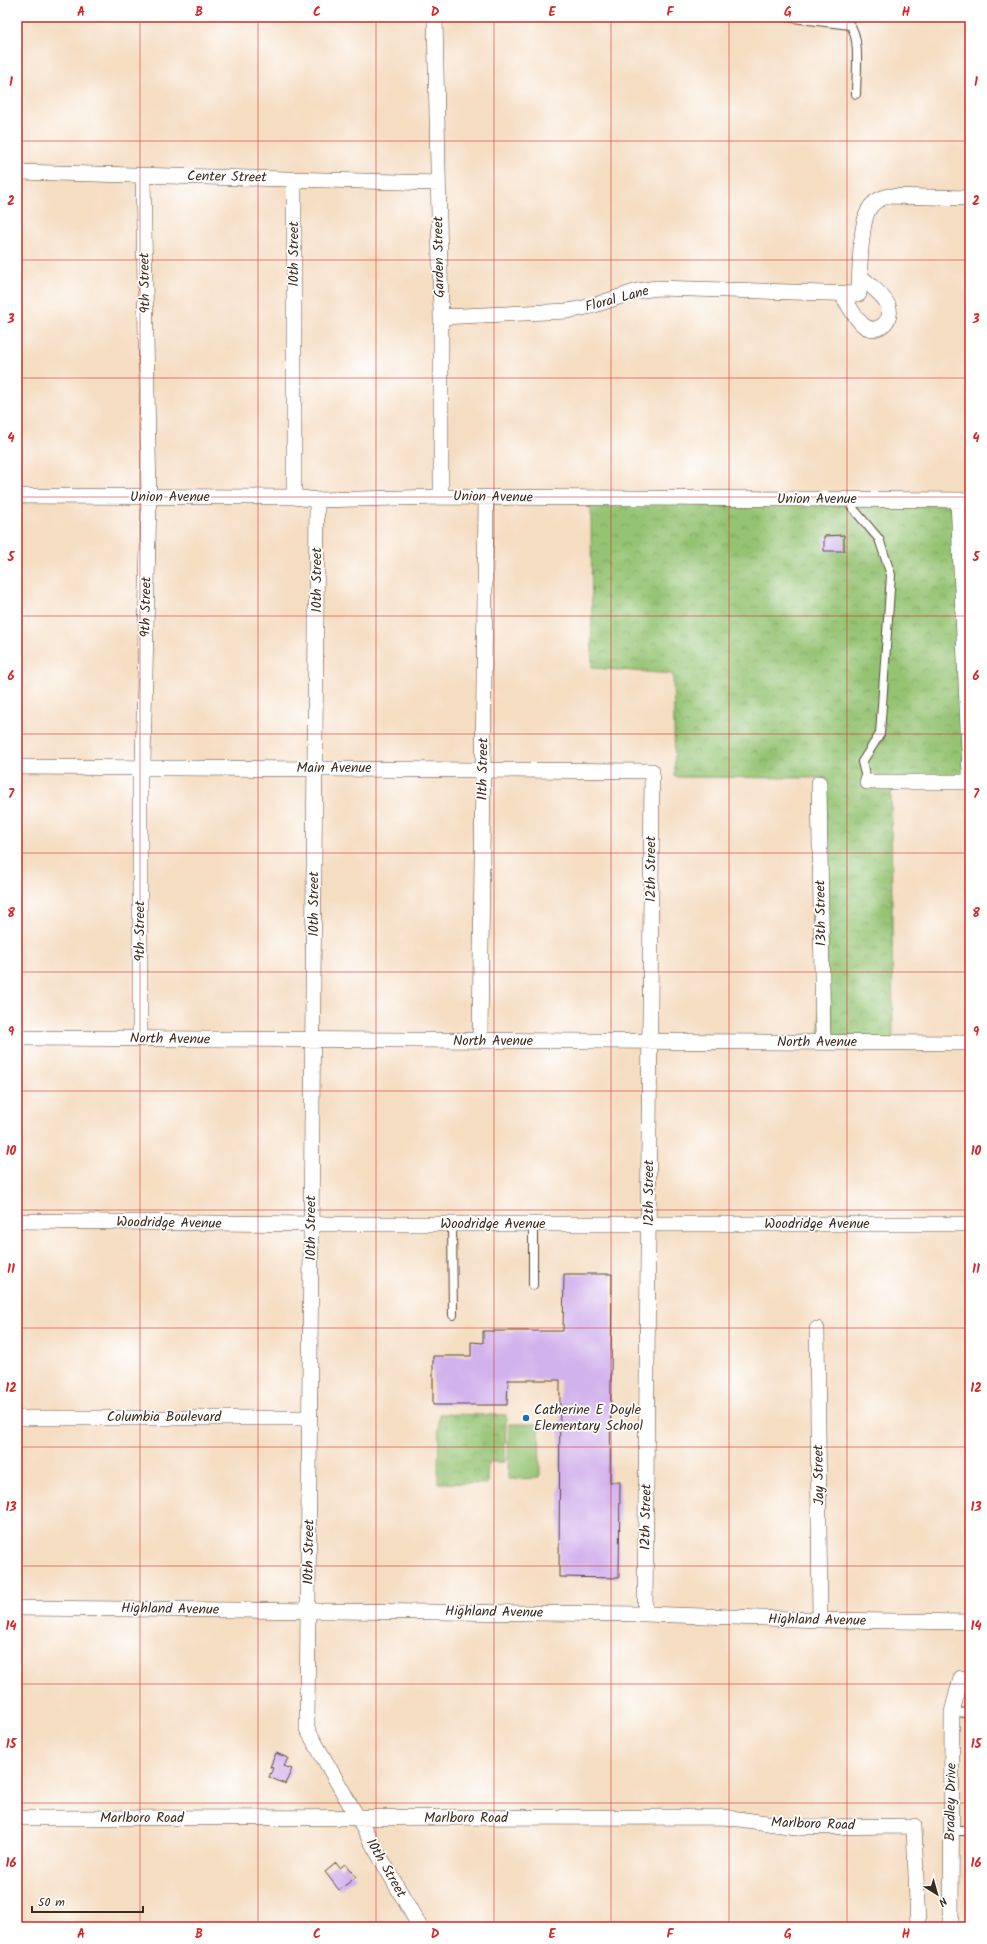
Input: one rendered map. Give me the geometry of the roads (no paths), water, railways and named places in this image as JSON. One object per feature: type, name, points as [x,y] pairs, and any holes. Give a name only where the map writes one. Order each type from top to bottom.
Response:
[{"type":"street","name":"Garden Street","points":[[435,17],[441,317],[441,497]]},
{"type":"street","name":"Center Street","points":[[17,172],[438,182]]},
{"type":"street","name":"9th Street","points":[[140,1039],[140,768],[143,761],[149,498],[143,175]]},
{"type":"street","name":"10th Street","points":[[294,179],[294,497]]},
{"type":"street","name":"Floral Lane","points":[[441,317],[568,311],[592,306],[637,291],[657,288],[859,294],[864,221],[871,205],[878,199],[888,196],[970,198]]},
{"type":"street","points":[[841,294],[862,324],[869,328],[877,328],[884,325],[888,320],[890,312],[888,304],[860,276]]},
{"type":"street","name":"Union Avenue","points":[[17,496],[149,498],[294,497],[317,500],[441,497],[964,500]]},
{"type":"street","name":"11th Street","points":[[480,1041],[486,498]]},
{"type":"street","name":"10th Street","points":[[317,500],[307,1729],[420,1927]]},
{"type":"street","points":[[964,500],[970,774]]},
{"type":"street","name":"Main Avenue","points":[[17,767],[652,771]]},
{"type":"street","name":"12th Street","points":[[645,1614],[652,771]]},
{"type":"street","points":[[867,782],[970,782]]},
{"type":"street","name":"13th Street","points":[[819,783],[823,1042]]},
{"type":"street","name":"North Avenue","points":[[17,1038],[970,1043]]},
{"type":"street","name":"Woodridge Avenue","points":[[17,1221],[312,1224],[970,1224]]},
{"type":"street","name":"Jay Street","points":[[817,1329],[820,1620]]},
{"type":"street","name":"Columbia Boulevard","points":[[17,1418],[310,1418]]},
{"type":"street","name":"Highland Avenue","points":[[17,1608],[645,1614],[820,1620],[970,1622]]},
{"type":"street","name":"Bradley Drive","points":[[951,1927],[952,1712],[961,1678]]},
{"type":"street","name":"Marlboro Road","points":[[17,1818],[724,1817],[796,1827],[914,1826],[918,1927]]},
{"type":"lane","points":[[785,17],[850,25],[854,30],[856,40],[856,94]]},
{"type":"lane","points":[[845,499],[879,539],[891,575],[880,734],[862,762],[867,782]]},
{"type":"lane","points":[[452,1224],[453,1315]]},
{"type":"lane","points":[[533,1224],[533,1285]]},
{"type":"lane","points":[[952,1712],[970,1713]]},
{"type":"lane","points":[[951,1831],[970,1831]]},
{"type":"place","name":"Catherine E Doyle Elementary School","points":[[526,1418]]}]
